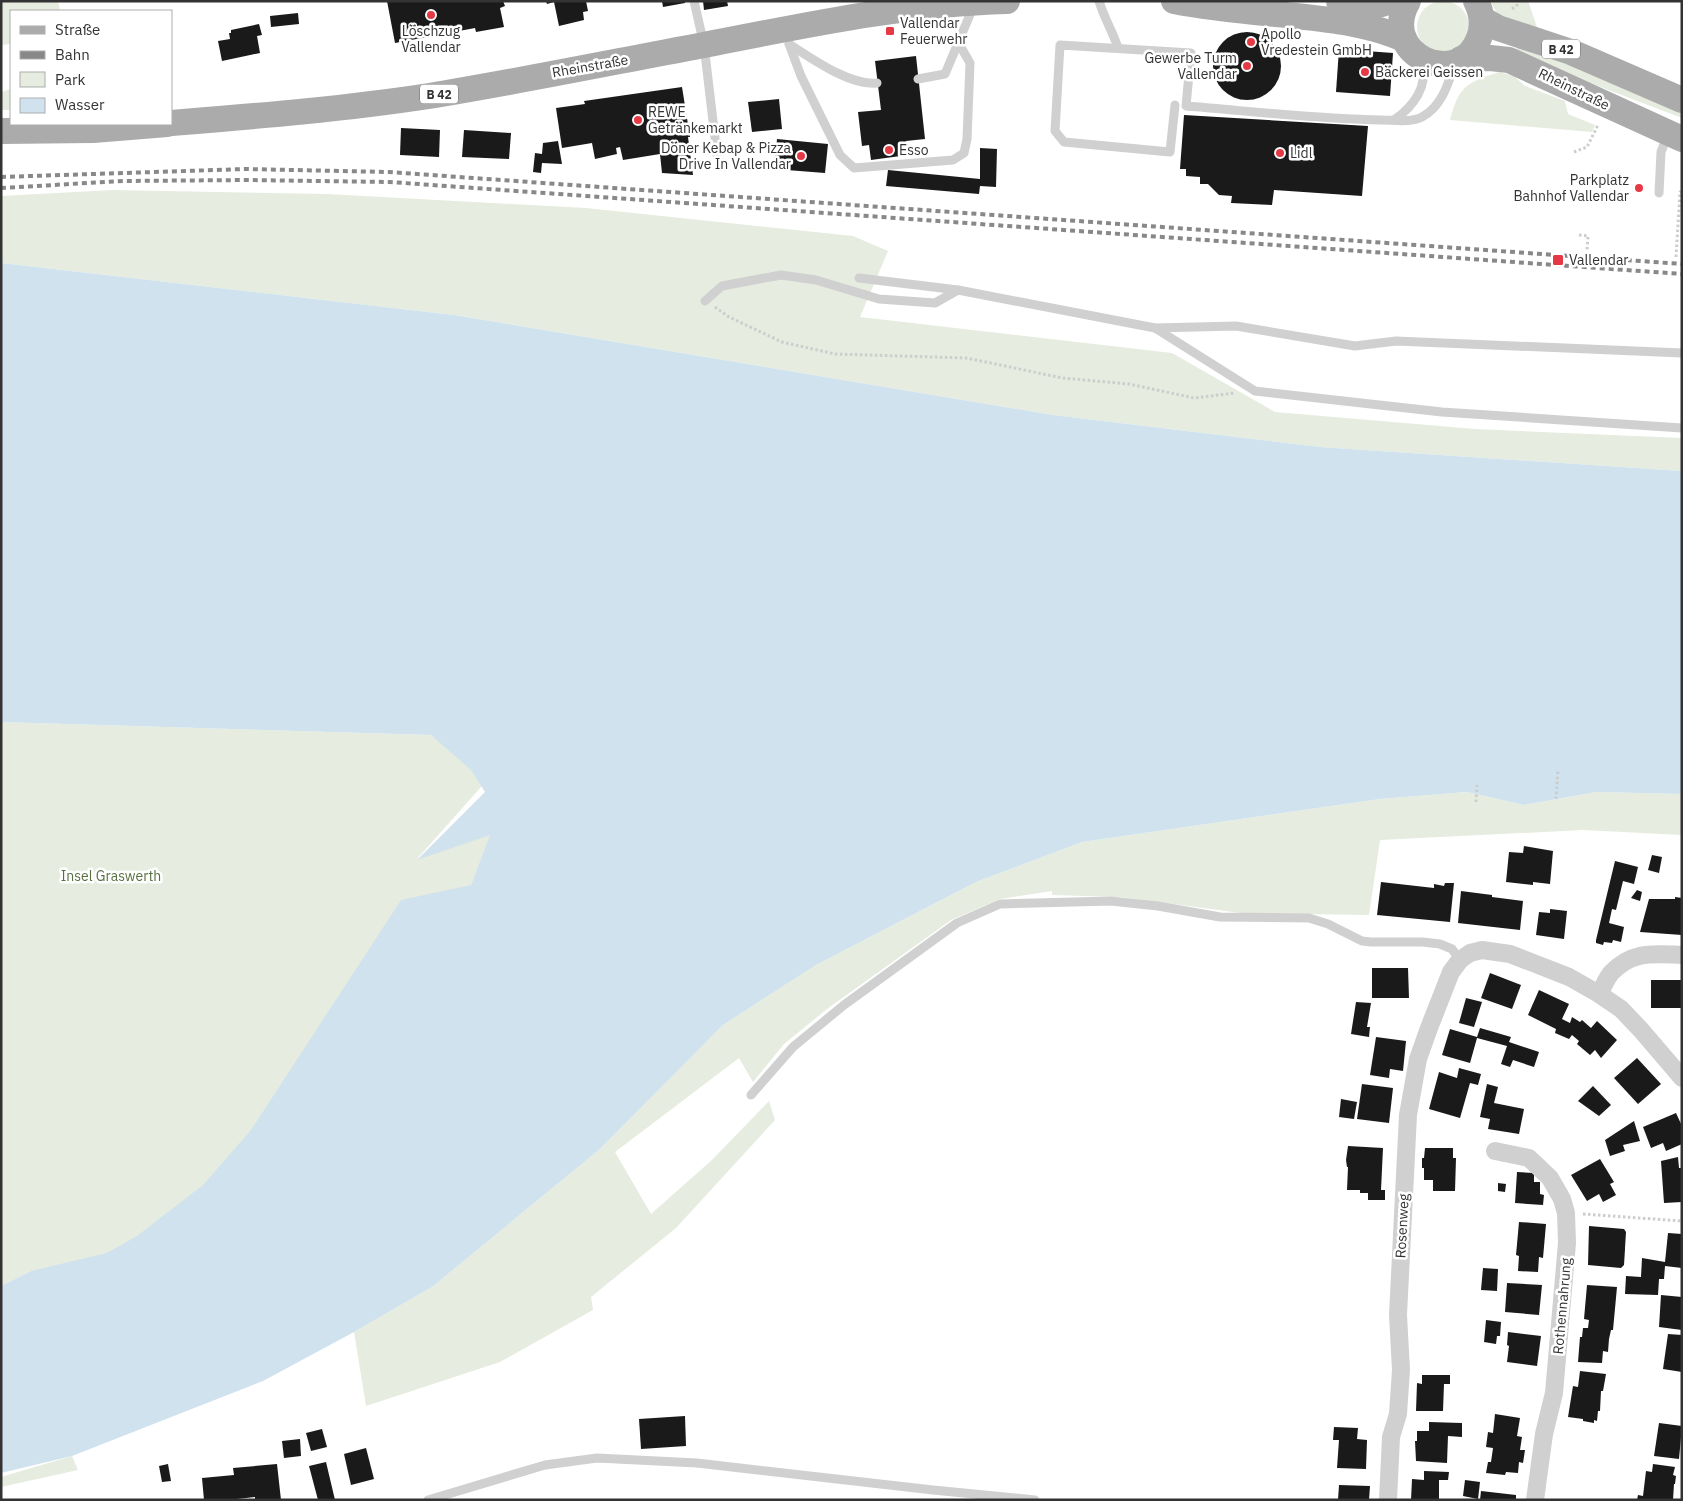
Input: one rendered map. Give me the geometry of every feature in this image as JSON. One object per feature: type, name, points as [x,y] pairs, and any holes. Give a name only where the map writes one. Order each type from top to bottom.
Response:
[{"type":"main road","name":"Rheinstraße","points":[[172,123],[331,109],[429,96],[704,45],[779,39],[830,20],[931,6],[1008,1]]},
{"type":"main road","points":[[1174,1],[1207,7],[1350,22],[1384,31],[1404,39]]},
{"type":"main road","points":[[1339,1],[1378,4],[1392,1]]},
{"type":"main road","points":[[1408,1],[1401,19],[1404,39],[1408,47],[1422,59]]},
{"type":"main road","name":"B 42","points":[[1458,61],[1470,52],[1478,42],[1482,31],[1479,10]]},
{"type":"main road","name":"B 42","points":[[1479,10],[1498,28],[1571,52],[1682,100]]},
{"type":"main road","name":"Rheinstraße","points":[[1422,59],[1438,64],[1490,58],[1509,60],[1675,136]]},
{"type":"main road","points":[[1,131],[94,130],[155,125]]},
{"type":"street","points":[[1460,960],[1470,953],[1482,950],[1510,954],[1540,964],[1569,977],[1599,994],[1627,1016],[1682,1078]]},
{"type":"street","points":[[1599,994],[1610,974],[1628,960],[1646,954],[1682,955]]},
{"type":"street","name":"Rosenweg","points":[[1388,1500],[1391,1437],[1398,1414],[1400,1370],[1398,1315],[1408,1115],[1418,1059],[1451,972],[1460,960]]},
{"type":"street","name":"Rothennahrung","points":[[1495,1151],[1529,1158],[1550,1178],[1558,1191],[1566,1213],[1567,1242],[1554,1393],[1544,1434],[1534,1500]]},
{"type":"lane","points":[[694,1],[704,45],[717,155]]},
{"type":"lane","points":[[1099,1],[1103,16],[1113,33],[1118,48]]},
{"type":"lane","points":[[918,79],[945,74],[975,2]]},
{"type":"lane","points":[[779,39],[801,76],[840,155],[854,168],[953,160],[964,153],[968,139],[970,63],[958,42]]},
{"type":"lane","points":[[779,39],[832,71],[869,84],[878,83]]},
{"type":"lane","points":[[1175,105],[1170,152],[1064,142],[1055,131],[1060,45],[1191,53],[1186,106],[1361,120],[1419,118],[1432,110],[1443,94],[1458,61]]},
{"type":"lane","points":[[1394,120],[1418,96],[1424,75],[1422,59]]},
{"type":"lane","points":[[1659,193],[1661,152],[1675,136]]},
{"type":"lane","points":[[705,301],[722,286],[781,275],[816,280],[879,299],[935,304],[958,290]]},
{"type":"lane","points":[[860,278],[958,290],[1155,328],[1236,326],[1355,346],[1396,341],[1682,353]]},
{"type":"lane","points":[[1155,328],[1255,391],[1442,412],[1682,428]]},
{"type":"lane","points":[[751,1095],[793,1047],[844,1005],[957,923],[1000,904],[1111,901],[1158,906],[1220,917],[1309,918],[1328,924],[1362,941],[1440,944],[1452,950],[1460,960]]},
{"type":"lane","points":[[428,1500],[545,1465],[598,1458],[697,1463],[1034,1500]]},
{"type":"path","points":[[1574,152],[1587,147],[1598,126]]},
{"type":"path","points":[[1676,257],[1680,192],[1682,192]]},
{"type":"path","points":[[1579,235],[1588,236],[1587,250]]},
{"type":"path","points":[[705,301],[728,317],[782,342],[835,354],[966,358],[1063,378],[1129,384],[1194,398],[1255,391]]},
{"type":"path","points":[[1556,799],[1558,770]]},
{"type":"path","points":[[1476,802],[1477,785]]},
{"type":"path","points":[[1566,1213],[1682,1221]]},
{"type":"green space","points":[[1,1],[58,1],[60,10],[10,10],[10,44],[1,45]]},
{"type":"green space","points":[[1438,1],[1448,1],[1457,5],[1465,13],[1469,27],[1465,41],[1457,49],[1448,53],[1438,53],[1429,49],[1421,41],[1417,32],[1417,22],[1421,13],[1429,5]]},
{"type":"green space","points":[[1490,1],[1528,1],[1539,33],[1498,15]]},
{"type":"green space","points":[[1518,45],[1564,60],[1682,113],[1682,118],[1514,54]]},
{"type":"green space","points":[[1499,72],[1514,76],[1525,86],[1565,101],[1568,114],[1595,125],[1592,132],[1450,120],[1457,100],[1466,87],[1479,79]]},
{"type":"green space","points":[[10,89],[10,110],[1,110],[1,92]]},
{"type":"green space","points":[[113,190],[327,194],[586,208],[853,236],[888,251],[860,317],[1172,353],[1275,412],[1475,429],[1682,438],[1682,471],[1320,447],[1053,415],[454,315],[1,263],[1,196]]},
{"type":"green space","name":"Insel Graswerth","points":[[1,722],[431,735],[489,778],[417,859],[491,834],[471,885],[238,1169],[133,1258],[31,1271],[1,1286]]},
{"type":"green space","points":[[1467,792],[1524,805],[1596,792],[1682,794],[1682,835],[1583,830],[1380,840],[1369,915],[1241,913],[1121,897],[1052,895],[1052,891],[1000,899],[951,920],[827,1009],[784,1044],[753,1082],[739,1058],[615,1152],[651,1214],[712,1160],[769,1101],[775,1120],[676,1228],[591,1297],[593,1310],[500,1362],[366,1406],[354,1332],[432,1287],[600,1149],[723,1025],[816,965],[976,882],[1082,842],[1380,799]]},
{"type":"green space","points":[[72,1456],[78,1470],[1,1487],[1,1477]]},
{"type":"water","points":[[1,263],[454,315],[1053,415],[1320,447],[1682,471],[1682,794],[1596,792],[1524,805],[1467,792],[1380,799],[1082,842],[976,882],[816,965],[723,1025],[600,1149],[432,1287],[263,1381],[72,1456],[1,1473],[1,1286],[31,1271],[107,1253],[137,1236],[203,1185],[251,1130],[401,900],[471,885],[490,835],[417,860],[485,792],[471,770],[431,735],[1,722]]},
{"type":"building","name":"Löschzug Vallendar","points":[[387,1],[503,1],[505,6],[500,8],[504,27],[476,32],[475,28],[395,43]]},
{"type":"building","points":[[546,1],[586,1],[588,11],[583,12],[584,20],[559,26],[554,2],[547,4]]},
{"type":"building","points":[[662,1],[685,1],[685,3],[663,7]]},
{"type":"building","points":[[703,1],[727,1],[728,6],[704,10]]},
{"type":"building","points":[[298,13],[299,24],[271,27],[270,16]]},
{"type":"building","points":[[259,24],[262,35],[257,36],[260,53],[222,61],[218,41],[230,39],[229,33],[231,33],[231,30]]},
{"type":"building","name":"Gewerbe Turm Vallendar","points":[[1247,32],[1260,35],[1271,42],[1278,53],[1281,66],[1278,79],[1271,90],[1260,97],[1247,100],[1234,97],[1223,90],[1216,79],[1213,66],[1216,53],[1223,42],[1234,35]]},
{"type":"building","name":"Bäckerei Geissen","points":[[1339,49],[1393,53],[1390,96],[1336,92]]},
{"type":"building","points":[[916,56],[925,139],[906,141],[908,155],[871,160],[869,145],[862,146],[858,112],[881,110],[875,61]]},
{"type":"building","name":"REWE Getränkemarkt","points":[[682,87],[690,137],[688,137],[693,175],[662,173],[660,154],[623,160],[620,147],[616,148],[617,154],[595,159],[592,143],[562,148],[556,108],[585,104],[584,101]]},
{"type":"building","points":[[779,99],[782,129],[752,132],[748,102]]},
{"type":"building","points":[[1184,115],[1368,126],[1362,196],[1274,190],[1272,205],[1231,203],[1232,196],[1219,195],[1208,184],[1200,184],[1200,177],[1186,176],[1186,169],[1180,169]]},
{"type":"building","points":[[401,128],[440,130],[439,157],[400,155]]},
{"type":"building","points":[[464,130],[511,133],[509,159],[462,157]]},
{"type":"building","name":"Döner Kebap & Pizza Drive In Vallendar","points":[[777,139],[828,144],[825,173],[774,169]]},
{"type":"building","points":[[558,141],[562,164],[542,163],[541,173],[533,172],[535,153],[542,154],[543,143]]},
{"type":"building","points":[[980,148],[997,149],[996,187],[980,186],[979,194],[886,186],[888,170],[980,179]]},
{"type":"building","points":[[1524,846],[1553,851],[1550,884],[1533,882],[1533,885],[1506,882],[1509,852],[1523,853]]},
{"type":"building","points":[[1652,855],[1662,857],[1659,873],[1648,870]]},
{"type":"building","points":[[1615,861],[1638,867],[1634,884],[1623,881],[1616,910],[1612,909],[1609,923],[1624,927],[1621,942],[1613,940],[1612,943],[1604,942],[1603,945],[1596,943],[1596,940]]},
{"type":"building","points":[[1381,882],[1434,888],[1434,884],[1444,886],[1445,883],[1454,883],[1450,922],[1377,915]]},
{"type":"building","points":[[1637,890],[1642,892],[1640,901],[1631,898]]},
{"type":"building","points":[[1461,891],[1523,901],[1520,930],[1458,923]]},
{"type":"building","points":[[1675,897],[1682,898],[1682,935],[1640,932],[1649,899],[1675,899]]},
{"type":"building","points":[[1550,909],[1567,911],[1564,939],[1536,935],[1539,912],[1550,913]]},
{"type":"building","points":[[1372,968],[1408,968],[1409,998],[1372,998]]},
{"type":"building","points":[[1490,973],[1521,985],[1512,1009],[1481,998]]},
{"type":"building","points":[[1651,980],[1682,980],[1682,1008],[1651,1008]]},
{"type":"building","points":[[1539,990],[1569,1004],[1562,1019],[1570,1023],[1572,1017],[1580,1022],[1582,1020],[1591,1028],[1597,1021],[1617,1040],[1601,1058],[1595,1050],[1590,1055],[1577,1044],[1579,1041],[1572,1035],[1569,1039],[1555,1033],[1556,1029],[1528,1015]]},
{"type":"building","points":[[1466,998],[1482,1002],[1474,1027],[1459,1023]]},
{"type":"building","points":[[1356,1002],[1371,1003],[1367,1027],[1370,1027],[1369,1037],[1351,1034]]},
{"type":"building","points":[[1480,1028],[1511,1037],[1509,1042],[1539,1052],[1534,1067],[1513,1060],[1510,1067],[1501,1064],[1507,1046],[1477,1038],[1470,1063],[1442,1055],[1450,1029],[1477,1037]]},
{"type":"building","points":[[1376,1037],[1406,1041],[1403,1071],[1390,1069],[1389,1078],[1370,1075]]},
{"type":"building","points":[[1637,1058],[1661,1084],[1638,1104],[1614,1078]]},
{"type":"building","points":[[1459,1068],[1481,1074],[1478,1085],[1470,1083],[1460,1118],[1429,1109],[1439,1072],[1457,1078]]},
{"type":"building","points":[[1362,1084],[1393,1088],[1389,1123],[1357,1119]]},
{"type":"building","points":[[1487,1084],[1498,1087],[1494,1103],[1524,1109],[1519,1134],[1488,1129],[1490,1119],[1480,1117]]},
{"type":"building","points":[[1593,1086],[1611,1105],[1599,1116],[1578,1101]]},
{"type":"building","points":[[1341,1099],[1357,1102],[1354,1119],[1339,1117]]},
{"type":"building","points":[[1676,1113],[1682,1126],[1682,1144],[1666,1151],[1663,1143],[1651,1148],[1643,1127]]},
{"type":"building","points":[[1634,1121],[1640,1141],[1623,1145],[1625,1151],[1610,1156],[1605,1140]]},
{"type":"building","points":[[1348,1146],[1383,1148],[1381,1190],[1385,1190],[1385,1200],[1368,1200],[1368,1193],[1360,1193],[1360,1190],[1347,1190],[1348,1167],[1346,1160]]},
{"type":"building","points":[[1425,1148],[1453,1148],[1453,1158],[1456,1158],[1455,1191],[1433,1191],[1433,1180],[1424,1180],[1422,1158],[1424,1158]]},
{"type":"building","points":[[1678,1157],[1679,1168],[1682,1168],[1682,1202],[1664,1203],[1661,1161]]},
{"type":"building","points":[[1600,1159],[1614,1182],[1610,1184],[1616,1195],[1603,1202],[1599,1194],[1587,1201],[1571,1175]]},
{"type":"building","points":[[1517,1172],[1534,1173],[1534,1182],[1540,1182],[1540,1194],[1544,1195],[1543,1205],[1515,1203]]},
{"type":"building","points":[[1498,1183],[1506,1184],[1505,1192],[1498,1191]]},
{"type":"building","points":[[1519,1222],[1546,1224],[1543,1258],[1539,1257],[1538,1272],[1518,1271],[1519,1256],[1516,1255]]},
{"type":"building","points":[[1589,1226],[1624,1229],[1626,1232],[1624,1265],[1621,1268],[1588,1265]]},
{"type":"building","points":[[1668,1233],[1682,1234],[1682,1268],[1665,1266],[1664,1279],[1659,1279],[1658,1295],[1625,1294],[1626,1276],[1641,1277],[1642,1258],[1665,1262]]},
{"type":"building","points":[[1483,1268],[1498,1269],[1497,1291],[1481,1290]]},
{"type":"building","points":[[1507,1283],[1542,1285],[1539,1315],[1505,1312]]},
{"type":"building","points":[[1587,1285],[1617,1287],[1613,1330],[1611,1330],[1608,1352],[1603,1351],[1602,1363],[1578,1362],[1580,1337],[1582,1337],[1583,1328],[1588,1328],[1589,1320],[1584,1319]]},
{"type":"building","points":[[1661,1295],[1682,1297],[1682,1330],[1659,1327]]},
{"type":"building","points":[[1486,1320],[1501,1322],[1500,1336],[1497,1336],[1496,1344],[1484,1342]]},
{"type":"building","points":[[1508,1332],[1541,1336],[1537,1366],[1507,1362]]},
{"type":"building","points":[[1668,1334],[1682,1335],[1682,1372],[1663,1369]]},
{"type":"building","points":[[1580,1371],[1606,1374],[1603,1391],[1601,1391],[1600,1411],[1598,1411],[1597,1421],[1594,1420],[1594,1423],[1568,1417],[1573,1386],[1578,1387]]},
{"type":"building","points":[[1422,1375],[1450,1375],[1450,1384],[1444,1384],[1443,1411],[1416,1411],[1417,1383],[1422,1384]]},
{"type":"building","points":[[1495,1414],[1520,1418],[1517,1436],[1522,1437],[1520,1450],[1525,1450],[1523,1463],[1519,1462],[1518,1473],[1506,1472],[1505,1475],[1486,1473],[1488,1462],[1491,1462],[1493,1448],[1486,1447],[1488,1432],[1493,1433]]},
{"type":"building","points":[[685,1416],[686,1446],[641,1449],[639,1419]]},
{"type":"building","points":[[1429,1422],[1462,1423],[1462,1437],[1448,1436],[1447,1463],[1416,1461],[1415,1441],[1417,1441],[1417,1431],[1429,1431]]},
{"type":"building","points":[[1659,1423],[1682,1426],[1679,1459],[1654,1456]]},
{"type":"building","points":[[1334,1427],[1358,1428],[1357,1439],[1367,1440],[1366,1469],[1337,1468],[1339,1440],[1333,1440]]},
{"type":"building","points":[[322,1429],[327,1447],[311,1451],[306,1433]]},
{"type":"building","points":[[300,1439],[301,1456],[284,1458],[282,1441]]},
{"type":"building","points":[[366,1448],[374,1479],[351,1485],[344,1454]]},
{"type":"building","points":[[326,1462],[335,1500],[318,1500],[309,1466]]},
{"type":"building","points":[[168,1464],[171,1481],[162,1482],[159,1466]]},
{"type":"building","points":[[277,1464],[281,1500],[255,1500],[255,1497],[204,1500],[202,1478],[234,1475],[233,1468]]},
{"type":"building","points":[[1653,1464],[1675,1467],[1673,1475],[1676,1476],[1673,1500],[1637,1500],[1638,1495],[1643,1496],[1646,1471],[1652,1472]]},
{"type":"building","points":[[1424,1471],[1449,1472],[1448,1480],[1439,1480],[1439,1500],[1411,1500],[1412,1479],[1424,1480]]},
{"type":"building","points":[[1465,1480],[1480,1482],[1478,1499],[1463,1496]]},
{"type":"building","points":[[1339,1485],[1370,1486],[1369,1500],[1338,1500]]},
{"type":"building","points":[[1481,1491],[1516,1495],[1516,1500],[1480,1500]]},
{"type":"railway","points":[[1,177],[246,169],[389,172],[1682,264]]},
{"type":"railway","points":[[1,188],[123,181],[390,182],[1682,274]]},
{"type":"place","name":"Löschzug Vallendar","points":[[431,15]]},
{"type":"place","name":"Vallendar Feuerwehr","points":[[890,31]]},
{"type":"place","name":"Apollo Vredestein GmbH","points":[[1251,42]]},
{"type":"place","name":"Gewerbe Turm Vallendar","points":[[1247,66]]},
{"type":"place","name":"Bäckerei Geissen","points":[[1365,72]]},
{"type":"place","name":"REWE Getränkemarkt","points":[[638,120]]},
{"type":"place","name":"Esso","points":[[889,150]]},
{"type":"place","name":"Lidl","points":[[1280,153]]},
{"type":"place","name":"Döner Kebap & Pizza Drive In Vallendar","points":[[801,156]]},
{"type":"place","name":"Parkplatz Bahnhof Vallendar","points":[[1639,188]]},
{"type":"place","name":"Vallendar","points":[[1558,260]]}]
